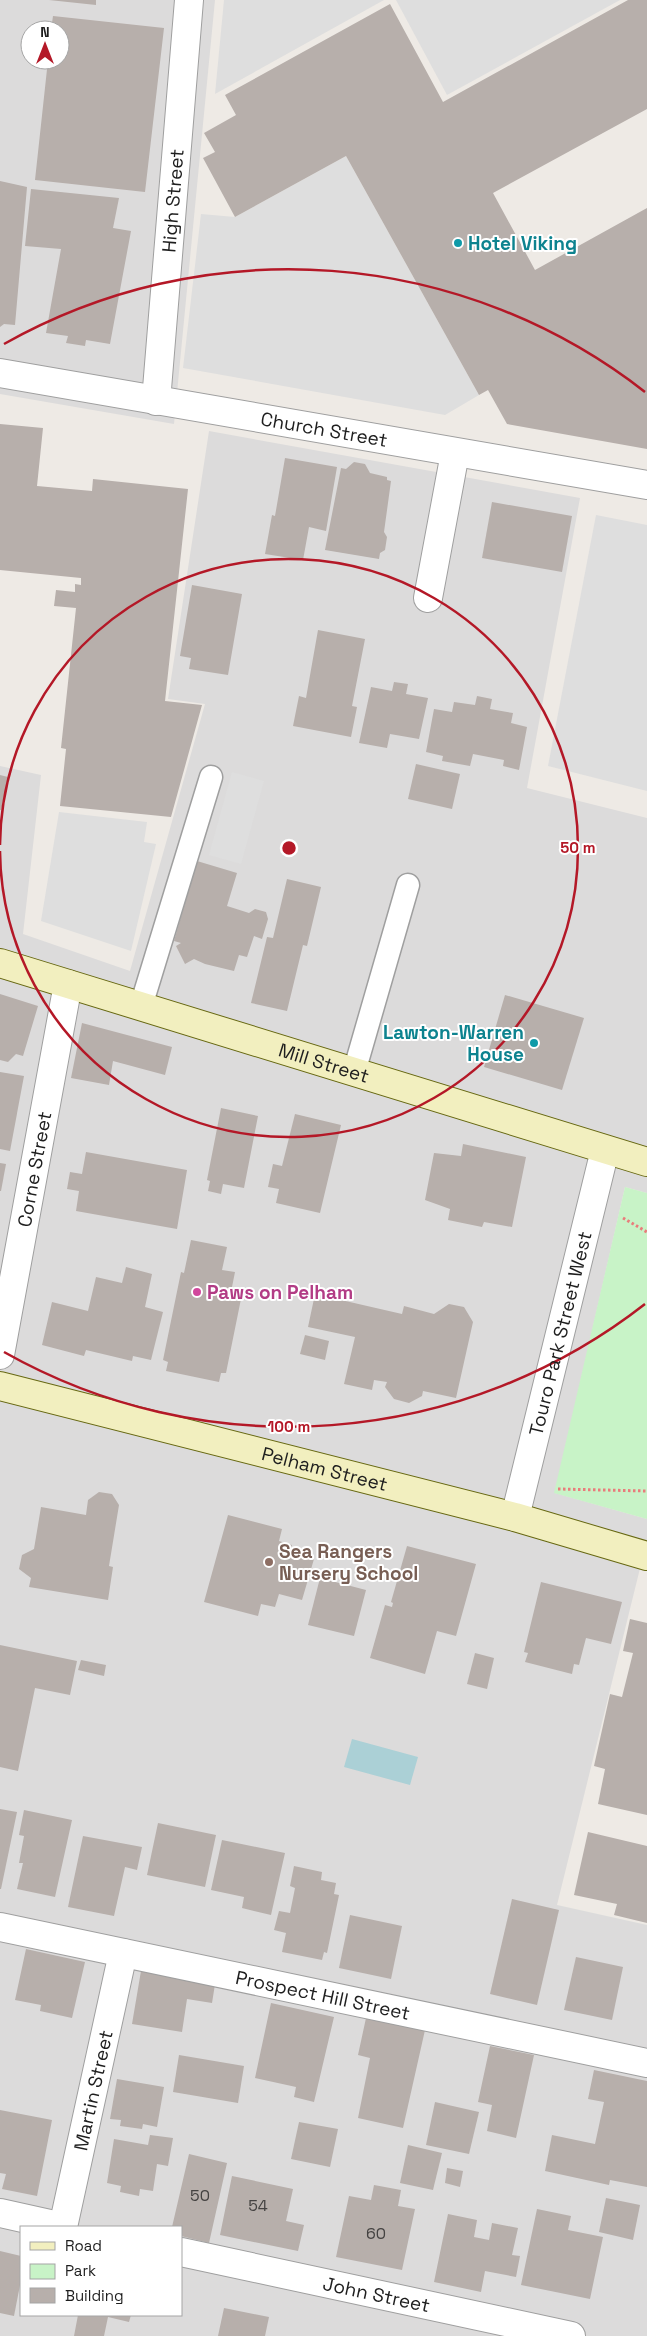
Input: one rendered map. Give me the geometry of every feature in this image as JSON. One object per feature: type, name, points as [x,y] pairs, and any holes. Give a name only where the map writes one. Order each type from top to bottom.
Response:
[{"type":"street","name":"High Street","points":[[156,401],[189,0]]},
{"type":"street","name":"Church Street","points":[[0,373],[647,485]]},
{"type":"street","points":[[428,598],[455,453]]},
{"type":"street","name":"Mill Street","points":[[0,963],[647,1162]]},
{"type":"street","name":"Corne Street","points":[[0,1355],[68,984]]},
{"type":"street","name":"Touro Park Street West","points":[[515,1517],[605,1150]]},
{"type":"street","name":"Pelham Street","points":[[0,1386],[515,1517],[647,1556]]},
{"type":"street","name":"Prospect Hill Street","points":[[0,1927],[647,2063]]},
{"type":"street","name":"Martin Street","points":[[63,2226],[123,1953]]},
{"type":"street","points":[[0,2213],[58,2226]]},
{"type":"street","name":"John Street","points":[[182,2252],[478,2326],[571,2336]]},
{"type":"lane","points":[[141,1006],[210,777]]},
{"type":"lane","points":[[354,1072],[408,885]]},
{"type":"path","points":[[619,1216],[647,1232]]},
{"type":"path","points":[[552,1488],[647,1491]]},
{"type":"shaded area","points":[[0,0],[215,0],[174,424],[0,394]]},
{"type":"shaded area","points":[[224,0],[384,0],[215,94]]},
{"type":"shaded area","points":[[396,0],[620,0],[447,95]]},
{"type":"shaded area","points":[[346,156],[479,395],[445,415],[183,368],[201,214],[235,217]]},
{"type":"shaded area","points":[[209,431],[580,498],[527,788],[647,818],[647,1193],[625,1187],[555,1493],[647,1519],[647,1540],[557,1905],[647,1925],[647,2336],[0,2336],[0,766],[41,775],[23,934],[130,971],[205,704],[168,699]]},
{"type":"shaded area","points":[[596,515],[647,525],[647,791],[548,766]]},
{"type":"shaded area","points":[[232,772],[264,781],[241,864],[209,855]]},
{"type":"shaded area","points":[[59,812],[147,822],[144,842],[156,844],[131,951],[41,921]]},
{"type":"green space","points":[[625,1187],[647,1193],[647,1519],[554,1493]]},
{"type":"water","points":[[352,1739],[418,1757],[410,1785],[344,1767]]},
{"type":"building","points":[[49,0],[96,0],[96,5]]},
{"type":"building","name":"Hotel Viking","points":[[628,0],[647,0],[647,109],[493,193],[535,270],[647,208],[647,449],[507,424],[488,390],[479,395],[346,156],[235,217],[203,158],[215,152],[204,133],[236,115],[225,95],[390,4],[443,102]]},
{"type":"building","points":[[53,16],[164,28],[145,192],[35,180],[47,70],[70,70],[70,20],[52,20]]},
{"type":"building","points":[[0,181],[27,187],[15,325],[4,324],[0,327]]},
{"type":"building","points":[[31,189],[119,198],[113,228],[131,231],[110,344],[86,340],[85,346],[66,343],[68,336],[46,333],[61,249],[25,246]]},
{"type":"building","points":[[0,424],[43,428],[37,486],[92,491],[93,479],[188,489],[165,701],[202,705],[171,817],[60,806],[66,749],[61,748],[76,608],[54,606],[56,590],[75,592],[75,584],[81,585],[81,578],[0,570]]},
{"type":"building","points":[[285,458],[337,467],[326,531],[309,527],[303,560],[265,554],[272,515],[275,516]]},
{"type":"building","points":[[354,462],[365,464],[370,473],[387,477],[387,480],[391,481],[384,532],[387,537],[385,550],[380,553],[379,559],[325,550],[341,468],[346,469]]},
{"type":"building","points":[[492,502],[572,516],[562,572],[482,558]]},
{"type":"building","points":[[192,585],[242,594],[228,675],[189,669],[191,658],[180,656]]},
{"type":"building","points":[[318,630],[365,639],[352,706],[357,707],[351,737],[293,726],[299,696],[306,698]]},
{"type":"building","points":[[394,682],[408,684],[406,694],[428,698],[419,739],[390,734],[387,748],[359,743],[371,687],[392,691]]},
{"type":"building","points":[[477,696],[492,699],[490,709],[513,713],[511,723],[527,727],[519,770],[503,766],[504,760],[473,754],[470,766],[442,761],[443,756],[426,752],[434,709],[452,712],[454,702],[475,705]]},
{"type":"building","points":[[416,764],[460,774],[452,809],[408,799]]},
{"type":"building","points":[[0,775],[8,777],[1,810],[0,810]]},
{"type":"building","points":[[197,861],[237,873],[227,906],[249,913],[255,909],[266,912],[268,919],[262,939],[254,936],[247,957],[239,955],[234,971],[205,964],[194,959],[185,964],[176,946],[181,943],[174,941]]},
{"type":"building","points":[[287,879],[321,887],[307,946],[303,945],[287,1011],[251,1003],[267,937],[273,938]]},
{"type":"building","points":[[0,994],[38,1006],[23,1056],[16,1054],[8,1062],[0,1060]]},
{"type":"building","name":"Lawton-Warren House","points":[[505,995],[584,1018],[562,1090],[484,1067]]},
{"type":"building","points":[[82,1023],[172,1047],[165,1075],[113,1061],[109,1085],[71,1078]]},
{"type":"building","points":[[0,1072],[24,1076],[10,1151],[0,1149]]},
{"type":"building","points":[[221,1108],[258,1116],[244,1188],[223,1184],[221,1194],[208,1191],[210,1181],[207,1180]]},
{"type":"building","points":[[295,1114],[341,1125],[320,1213],[276,1203],[279,1189],[268,1187],[273,1164],[282,1166]]},
{"type":"building","points":[[463,1144],[526,1157],[512,1227],[484,1222],[482,1227],[448,1220],[450,1209],[425,1200],[434,1153],[461,1156]]},
{"type":"building","points":[[86,1152],[187,1170],[177,1229],[76,1211],[79,1191],[67,1189],[70,1172],[82,1174]]},
{"type":"building","points":[[0,1163],[6,1164],[1,1191],[0,1191]]},
{"type":"building","points":[[191,1240],[227,1247],[222,1270],[235,1272],[231,1292],[242,1294],[226,1373],[221,1373],[219,1382],[166,1371],[168,1362],[163,1360],[181,1272],[184,1273]]},
{"type":"building","points":[[126,1267],[152,1274],[145,1307],[163,1312],[151,1360],[133,1356],[132,1361],[86,1350],[84,1356],[42,1345],[52,1302],[88,1311],[96,1277],[122,1283]]},
{"type":"building","points":[[315,1294],[402,1314],[404,1306],[434,1314],[449,1304],[464,1307],[473,1322],[456,1398],[423,1391],[422,1396],[409,1403],[394,1399],[385,1387],[387,1382],[374,1380],[372,1390],[344,1384],[355,1337],[308,1327]]},
{"type":"building","points":[[305,1335],[329,1341],[325,1360],[300,1354]]},
{"type":"building","points":[[99,1492],[112,1494],[119,1505],[109,1566],[113,1567],[108,1600],[29,1587],[31,1578],[19,1569],[22,1555],[34,1549],[41,1507],[86,1515],[88,1500]]},
{"type":"building","points":[[228,1515],[282,1529],[279,1541],[292,1545],[290,1553],[314,1559],[302,1600],[279,1594],[275,1607],[261,1604],[258,1616],[204,1602]]},
{"type":"building","points":[[407,1546],[476,1564],[456,1636],[437,1631],[425,1674],[370,1658],[385,1605],[392,1607],[393,1603],[391,1602]]},
{"type":"building","points":[[320,1578],[366,1590],[354,1636],[308,1625]]},
{"type":"building","points":[[541,1582],[622,1602],[611,1644],[586,1638],[579,1665],[574,1664],[572,1674],[525,1662],[528,1653],[524,1652]]},
{"type":"building","points":[[630,1619],[647,1623],[647,1815],[598,1804],[605,1769],[594,1766],[610,1694],[622,1697],[633,1653],[623,1651]]},
{"type":"building","points":[[0,1645],[77,1661],[70,1695],[35,1688],[18,1771],[0,1767]]},
{"type":"building","points":[[475,1653],[494,1658],[487,1689],[467,1684]]},
{"type":"building","points":[[81,1660],[106,1665],[104,1676],[78,1670]]},
{"type":"building","points":[[0,1809],[17,1812],[1,1889],[0,1889]]},
{"type":"building","points":[[24,1810],[72,1820],[55,1897],[17,1889],[23,1863],[19,1863],[24,1836],[19,1835]]},
{"type":"building","points":[[158,1823],[216,1835],[205,1887],[147,1875]]},
{"type":"building","points":[[588,1832],[647,1846],[647,1923],[614,1915],[617,1904],[574,1895]]},
{"type":"building","points":[[83,1836],[142,1847],[137,1870],[125,1867],[114,1916],[68,1907]]},
{"type":"building","points":[[222,1840],[285,1853],[271,1915],[242,1908],[244,1897],[211,1890]]},
{"type":"building","points":[[294,1866],[322,1872],[321,1880],[336,1883],[334,1894],[339,1895],[327,1953],[324,1952],[322,1960],[282,1952],[286,1933],[274,1930],[279,1911],[290,1913],[295,1888],[290,1886]]},
{"type":"building","points":[[512,1899],[559,1910],[537,2005],[490,1994]]},
{"type":"building","points":[[350,1915],[402,1926],[391,1979],[339,1968]]},
{"type":"building","points":[[26,1949],[85,1962],[72,2018],[40,2011],[41,2005],[15,2000]]},
{"type":"building","points":[[576,1957],[623,1967],[612,2020],[564,2010]]},
{"type":"building","points":[[142,1965],[216,1978],[212,2003],[187,1999],[182,2032],[132,2024]]},
{"type":"building","points":[[271,2003],[334,2017],[314,2102],[294,2097],[296,2087],[255,2078]]},
{"type":"building","points":[[366,2018],[425,2030],[403,2128],[358,2118],[370,2058],[358,2055]]},
{"type":"building","points":[[490,2046],[534,2055],[516,2138],[487,2131],[492,2105],[478,2102]]},
{"type":"building","points":[[179,2055],[244,2066],[238,2103],[173,2092]]},
{"type":"building","points":[[594,2070],[647,2081],[647,2187],[610,2180],[609,2185],[545,2171],[552,2135],[595,2144],[604,2102],[588,2099]]},
{"type":"building","points":[[117,2079],[164,2087],[157,2127],[143,2124],[142,2129],[120,2126],[121,2120],[110,2119]]},
{"type":"building","points":[[435,2102],[479,2112],[469,2154],[426,2145]]},
{"type":"building","points":[[0,2110],[52,2120],[37,2196],[2,2189],[6,2174],[0,2173]]},
{"type":"building","points":[[299,2122],[338,2129],[330,2167],[291,2159]]},
{"type":"building","points":[[150,2135],[173,2138],[168,2166],[157,2164],[153,2191],[140,2189],[139,2196],[120,2192],[121,2186],[107,2183],[114,2139],[148,2145]]},
{"type":"building","points":[[408,2145],[442,2153],[433,2190],[400,2183]]},
{"type":"building","points":[[189,2154],[227,2163],[209,2243],[182,2236],[182,2226],[172,2226]]},
{"type":"building","points":[[447,2168],[463,2171],[460,2187],[445,2183]]},
{"type":"building","points":[[232,2176],[293,2189],[286,2221],[304,2225],[298,2251],[220,2235]]},
{"type":"building","points":[[374,2185],[401,2190],[398,2206],[415,2209],[402,2270],[336,2257],[349,2196],[371,2200]]},
{"type":"building","points":[[606,2198],[640,2205],[633,2240],[599,2232]]},
{"type":"building","points":[[537,2209],[571,2216],[568,2230],[603,2237],[590,2299],[521,2285]]},
{"type":"building","points":[[448,2214],[477,2220],[474,2237],[489,2240],[492,2223],[518,2228],[512,2255],[520,2256],[516,2277],[485,2271],[481,2292],[434,2282]]},
{"type":"building","points":[[0,2251],[20,2256],[20,2285],[14,2316],[0,2313]]},
{"type":"building","points":[[224,2308],[269,2317],[265,2336],[218,2336]]},
{"type":"building","points":[[78,2316],[131,2316],[129,2322],[108,2317],[104,2336],[74,2336]]},
{"type":"place","name":"Hotel Viking","points":[[458,243]]},
{"type":"place","name":"Lawton-Warren House","points":[[534,1043]]},
{"type":"place","name":"Paws on Pelham","points":[[197,1292]]},
{"type":"place","name":"Sea Rangers Nursery School","points":[[269,1562]]}]
